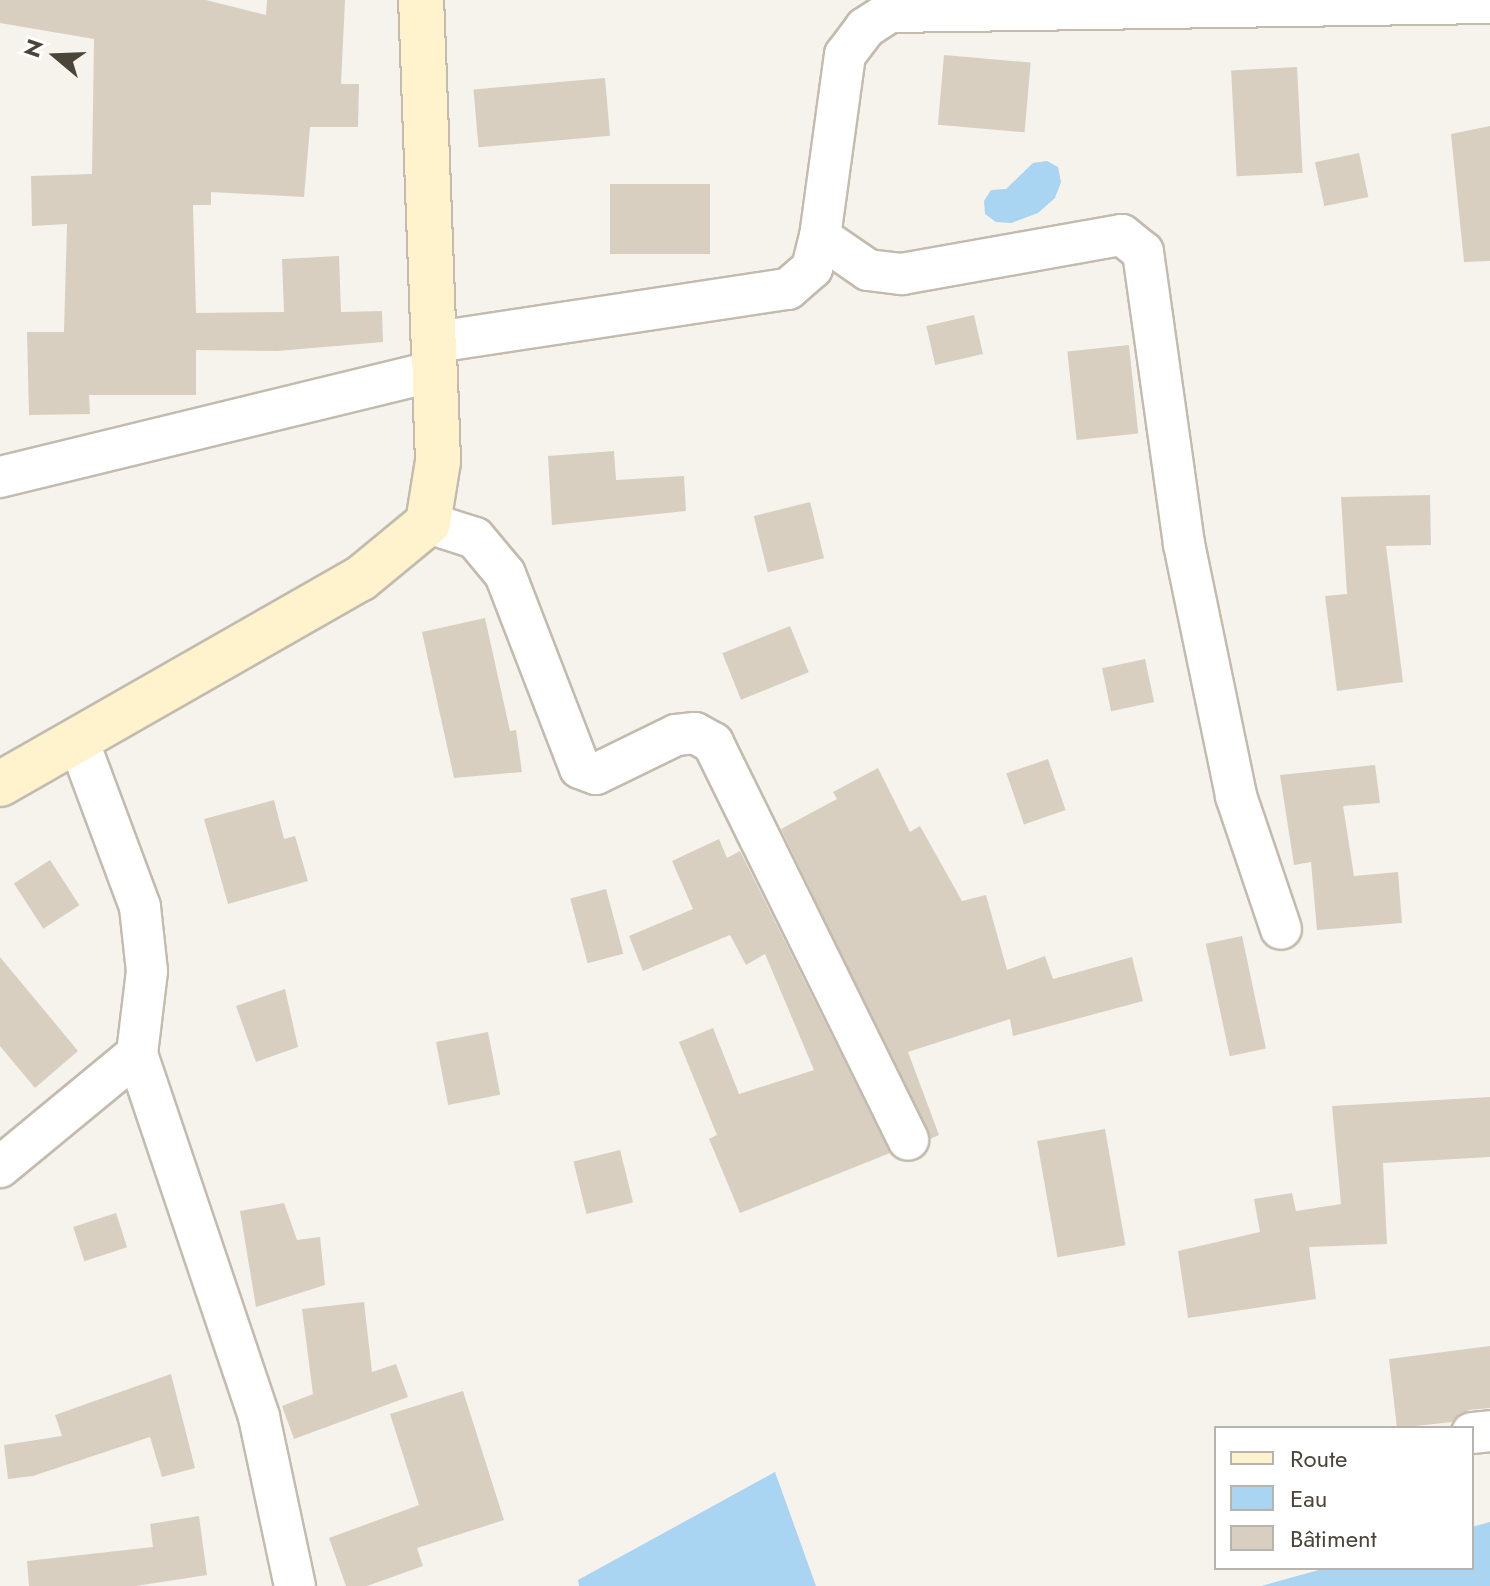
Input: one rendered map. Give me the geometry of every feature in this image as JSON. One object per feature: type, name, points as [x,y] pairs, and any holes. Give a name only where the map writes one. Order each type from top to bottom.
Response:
[{"type":"street","points":[[0,784],[360,579],[428,523],[438,461],[421,0]]},
{"type":"street","points":[[0,477],[433,357],[788,289],[812,268],[820,237],[845,55],[865,28],[890,12],[1490,3]]},
{"type":"street","points":[[820,237],[868,270],[902,274],[1122,235],[1143,252],[1190,574],[1236,796],[1281,929]]},
{"type":"street","points":[[428,523],[475,538],[505,574],[580,768],[596,774],[676,735],[695,733],[713,743],[908,1140]]},
{"type":"street","points":[[78,740],[140,907],[147,971],[137,1054],[259,1417],[295,1586]]},
{"type":"street","points":[[0,1167],[137,1054]]},
{"type":"water","points":[[1047,161],[1058,167],[1061,182],[1055,198],[1038,213],[1011,223],[996,222],[985,214],[984,201],[991,190],[1006,189],[1033,163]]},
{"type":"water","points":[[775,1472],[816,1586],[579,1586],[578,1580]]},
{"type":"water","points":[[1490,1522],[1490,1586],[1261,1586],[1319,1570],[1474,1570],[1474,1526]]},
{"type":"building","points":[[0,0],[206,0],[266,15],[267,0],[345,0],[341,84],[359,84],[358,127],[310,127],[304,197],[211,192],[211,205],[193,205],[196,313],[284,312],[282,259],[339,256],[341,312],[382,311],[383,342],[277,351],[196,350],[196,395],[89,395],[90,414],[29,415],[27,332],[64,332],[67,224],[32,226],[31,176],[92,174],[94,39],[0,23]]},
{"type":"building","points":[[944,55],[1031,63],[1025,132],[938,125]]},
{"type":"building","points":[[1297,67],[1303,173],[1237,176],[1231,70]]},
{"type":"building","points":[[605,78],[610,136],[479,147],[474,90]]},
{"type":"building","points":[[1490,126],[1490,261],[1464,262],[1451,134]]},
{"type":"building","points":[[1359,153],[1368,197],[1324,206],[1315,162]]},
{"type":"building","points":[[610,184],[710,184],[710,254],[610,254]]},
{"type":"building","points":[[974,315],[983,354],[935,365],[926,326]]},
{"type":"building","points":[[1129,345],[1138,434],[1077,440],[1067,351]]},
{"type":"building","points":[[614,451],[616,480],[684,476],[686,511],[552,525],[548,456]]},
{"type":"building","points":[[1430,495],[1431,545],[1386,546],[1403,682],[1337,691],[1325,596],[1347,594],[1341,497]]},
{"type":"building","points":[[810,502],[824,558],[768,572],[754,516]]},
{"type":"building","points":[[485,618],[510,731],[516,730],[522,772],[454,778],[422,632]]},
{"type":"building","points":[[790,626],[809,672],[741,700],[722,653]]},
{"type":"building","points":[[1145,659],[1154,702],[1111,711],[1102,668]]},
{"type":"building","points":[[1048,759],[1066,810],[1024,824],[1006,773]]},
{"type":"building","points":[[1375,765],[1380,803],[1343,806],[1354,876],[1398,872],[1402,923],[1317,930],[1311,862],[1294,865],[1280,775]]},
{"type":"building","points":[[878,768],[910,832],[920,826],[962,901],[986,895],[1007,970],[1045,956],[1053,979],[1132,957],[1143,1001],[1013,1036],[1010,1019],[908,1052],[939,1135],[930,1139],[781,829],[837,799],[833,792]]},
{"type":"building","points":[[274,800],[284,839],[295,836],[308,881],[228,904],[204,819]]},
{"type":"building","points":[[719,839],[727,858],[740,851],[890,1153],[740,1213],[709,1139],[717,1135],[679,1042],[713,1028],[739,1094],[814,1070],[765,954],[746,965],[730,935],[643,971],[629,936],[693,909],[672,861]]},
{"type":"building","points":[[50,860],[79,905],[43,929],[14,883]]},
{"type":"building","points":[[606,889],[623,954],[588,963],[570,899]]},
{"type":"building","points":[[1242,936],[1266,1048],[1230,1056],[1206,944]]},
{"type":"building","points":[[0,957],[78,1051],[35,1088],[0,1046]]},
{"type":"building","points":[[285,989],[298,1047],[256,1062],[236,1006]]},
{"type":"building","points":[[488,1032],[500,1095],[448,1105],[436,1042]]},
{"type":"building","points":[[1490,1097],[1490,1157],[1383,1163],[1387,1244],[1309,1247],[1316,1299],[1188,1318],[1178,1251],[1260,1232],[1254,1199],[1292,1193],[1296,1211],[1341,1204],[1332,1106]]},
{"type":"building","points":[[1105,1129],[1125,1245],[1058,1257],[1037,1141]]},
{"type":"building","points":[[620,1150],[633,1202],[586,1214],[573,1162]]},
{"type":"building","points":[[284,1203],[297,1240],[320,1237],[325,1285],[256,1307],[240,1211]]},
{"type":"building","points":[[116,1213],[127,1247],[84,1261],[73,1227]]},
{"type":"building","points":[[364,1302],[372,1372],[396,1364],[408,1397],[294,1439],[282,1406],[313,1394],[302,1309]]},
{"type":"building","points":[[1490,1346],[1490,1408],[1469,1410],[1452,1422],[1397,1426],[1389,1359]]},
{"type":"building","points":[[171,1374],[195,1468],[162,1477],[150,1437],[33,1476],[8,1479],[4,1445],[62,1436],[55,1415]]},
{"type":"building","points":[[463,1391],[504,1520],[417,1548],[423,1566],[367,1586],[346,1586],[329,1538],[419,1505],[390,1414]]},
{"type":"building","points":[[199,1516],[207,1575],[136,1586],[29,1586],[27,1561],[153,1547],[150,1524]]}]
